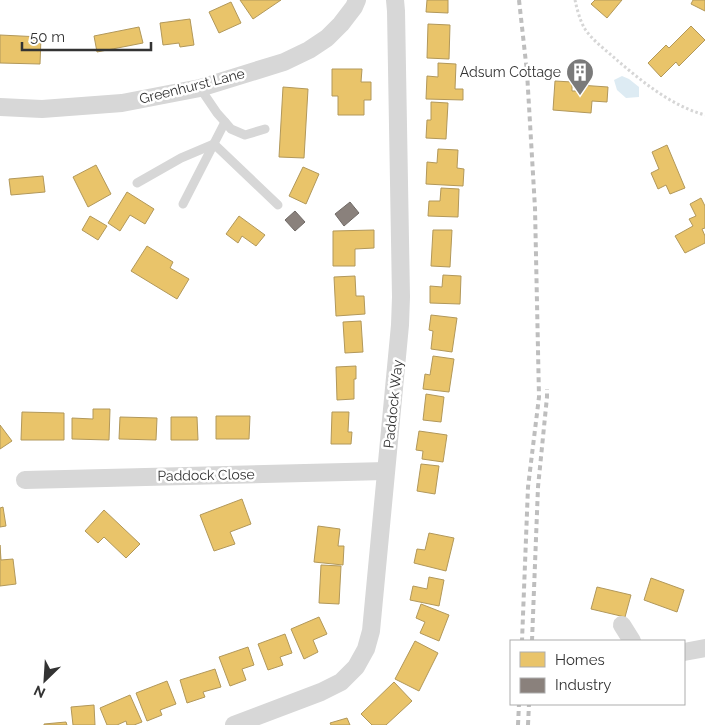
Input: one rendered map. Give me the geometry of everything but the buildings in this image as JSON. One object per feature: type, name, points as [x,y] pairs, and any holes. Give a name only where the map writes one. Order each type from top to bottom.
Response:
[{"type":"street","name":"Greenhurst Lane","points":[[0,107],[42,109],[122,103],[200,88],[284,62],[309,50],[327,38],[341,24],[357,0]]},
{"type":"street","name":"Paddock Way","points":[[234,725],[321,692],[341,682],[356,666],[366,649],[371,631],[400,325],[395,0]]},
{"type":"street","name":"Paddock Close","points":[[25,480],[386,472]]},
{"type":"street","points":[[622,625],[631,640]]},
{"type":"street","points":[[685,652],[705,648]]},
{"type":"lane","points":[[200,88],[216,113],[231,129],[245,135],[265,129]]},
{"type":"lane","points":[[183,204],[225,122]]},
{"type":"lane","points":[[138,182],[181,158],[214,144]]},
{"type":"lane","points":[[214,144],[278,205]]},
{"type":"path","points":[[575,0],[577,11],[585,29],[602,47],[648,86],[682,106],[705,115]]},
{"type":"shaded area","points":[[622,76],[639,87],[639,97],[626,98],[617,90],[614,80]]},
{"type":"railway","points":[[519,0],[527,72],[535,208],[539,397],[528,487],[522,640]]},
{"type":"railway","points":[[532,640],[538,487],[547,389]]},
{"type":"railway","points":[[518,725],[519,705]]},
{"type":"railway","points":[[528,725],[529,705]]},
{"type":"place","name":"Adsum Cottage","points":[[580,96]]}]
